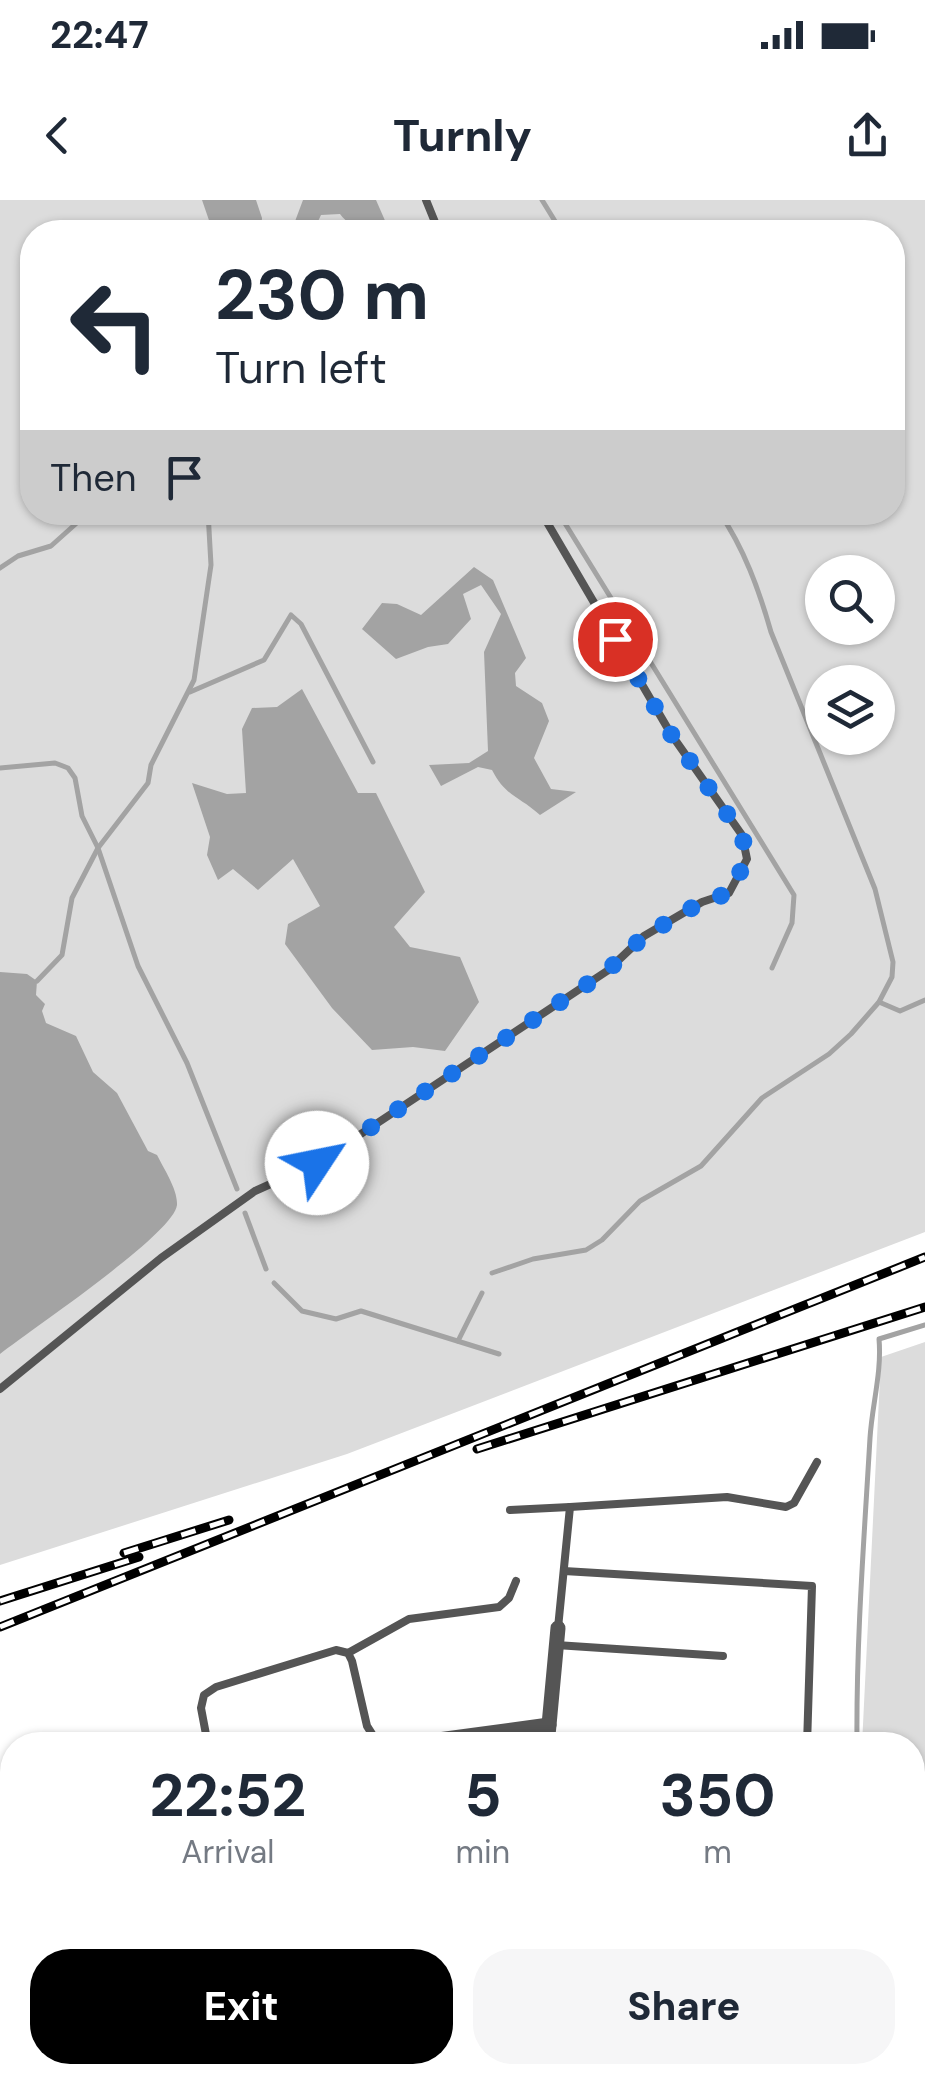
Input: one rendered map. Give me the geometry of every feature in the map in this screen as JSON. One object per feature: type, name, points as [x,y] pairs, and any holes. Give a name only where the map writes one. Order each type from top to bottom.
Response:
[{"type":"street","points":[[549,1732],[557,1636]]},
{"type":"street","points":[[502,1732],[549,1726]]},
{"type":"lane","points":[[0,1389],[162,1258],[254,1190],[317,1163],[607,971],[644,936],[702,902],[729,893],[740,876],[747,859],[742,835],[671,734],[549,525]]},
{"type":"lane","points":[[510,1510],[727,1497],[786,1507],[794,1502],[816,1462]]},
{"type":"lane","points":[[570,1507],[557,1636],[724,1656]]},
{"type":"lane","points":[[564,1570],[812,1586],[807,1732]]},
{"type":"lane","points":[[206,1732],[201,1708],[204,1694],[216,1687],[336,1650],[348,1653],[409,1619],[498,1607],[508,1598],[516,1581]]},
{"type":"lane","points":[[348,1653],[359,1680],[370,1732]]},
{"type":"shaded area","points":[[0,200],[925,200],[925,1232],[347,1454],[0,1565]]},
{"type":"shaded area","points":[[202,200],[256,200],[262,218],[262,220],[209,220]]},
{"type":"shaded area","points":[[303,200],[376,200],[385,220],[347,220],[340,214],[321,215],[319,220],[296,220]]},
{"type":"shaded area","points":[[474,567],[493,580],[526,658],[515,673],[516,686],[542,703],[549,721],[534,758],[551,789],[576,792],[540,815],[508,791],[492,770],[478,767],[441,786],[429,765],[469,763],[488,751],[484,652],[501,614],[481,585],[463,594],[471,619],[448,644],[396,659],[362,629],[382,603],[397,604],[421,615]]},
{"type":"shaded area","points":[[302,689],[358,793],[376,793],[425,892],[394,927],[410,947],[460,957],[479,1002],[445,1051],[413,1047],[372,1050],[332,1008],[285,944],[288,924],[320,906],[293,859],[258,890],[233,869],[218,880],[207,855],[210,837],[192,783],[227,794],[246,793],[242,729],[252,708],[277,707]]},
{"type":"shaded area","points":[[0,972],[27,974],[37,981],[36,995],[45,1004],[42,1011],[46,1023],[76,1036],[93,1072],[117,1093],[148,1151],[157,1155],[173,1186],[177,1205],[170,1219],[127,1259],[0,1354]]},
{"type":"shaded area","points":[[925,1342],[925,1732],[863,1732],[881,1357]]},
{"type":"waterway","points":[[542,200],[554,220]]},
{"type":"waterway","points":[[0,568],[18,556],[51,546],[74,525]]},
{"type":"waterway","points":[[37,981],[62,955],[72,898],[98,848],[148,783],[151,765],[194,680],[211,565],[209,525]]},
{"type":"waterway","points":[[566,525],[794,895],[792,923],[772,968]]},
{"type":"waterway","points":[[492,1273],[533,1259],[586,1250],[602,1240],[640,1201],[701,1166],[762,1098],[829,1054],[879,1002],[892,977],[893,962],[875,889],[771,632],[750,570],[727,525]]},
{"type":"waterway","points":[[190,692],[264,660],[291,615],[301,624],[373,762]]},
{"type":"waterway","points":[[0,768],[55,763],[68,768],[75,778],[82,816],[98,848],[138,966],[187,1063],[237,1189]]},
{"type":"waterway","points":[[879,1002],[900,1011],[925,1000]]},
{"type":"waterway","points":[[245,1213],[266,1269]]},
{"type":"waterway","points":[[274,1283],[302,1311],[336,1319],[361,1311],[499,1354]]},
{"type":"waterway","points":[[458,1341],[482,1293]]},
{"type":"waterway","points":[[857,1732],[861,1592],[879,1339],[925,1325]]},
{"type":"railway","points":[[0,1627],[925,1257]]},
{"type":"railway","points":[[477,1449],[925,1307]]},
{"type":"railway","points":[[124,1553],[229,1520]]},
{"type":"railway","points":[[0,1601],[139,1557]]},
{"type":"route","points":[[317,1163],[607,971],[644,936],[702,902],[729,893],[740,876],[747,859],[742,835],[671,734],[615,639]]}]
